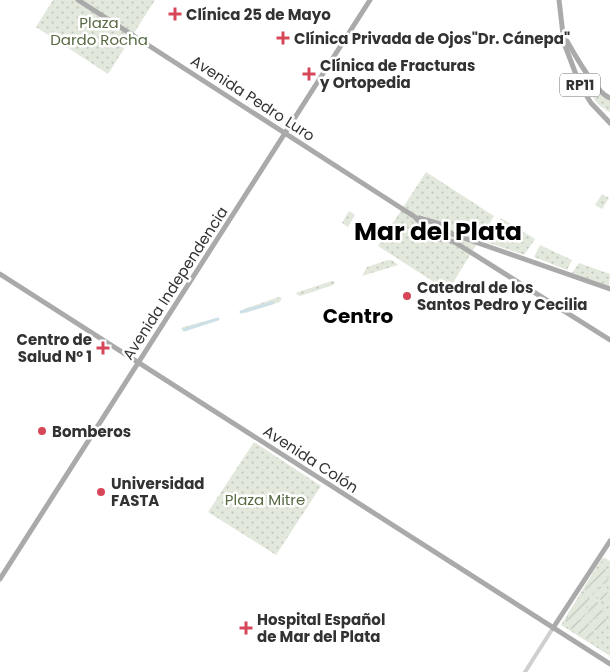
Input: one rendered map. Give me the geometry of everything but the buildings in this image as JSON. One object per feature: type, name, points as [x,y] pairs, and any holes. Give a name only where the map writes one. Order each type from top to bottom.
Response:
[{"type":"main road","name":"Avenida Pedro Luro","points":[[78,0],[415,217],[426,227],[431,235]]},
{"type":"main road","name":"Avenida Independencia","points":[[0,578],[370,0]]},
{"type":"main road","name":"RP11","points":[[559,0],[564,43],[573,69],[588,100],[610,123]]},
{"type":"main road","name":"RP11","points":[[564,40],[603,94],[610,98]]},
{"type":"main road","points":[[573,69],[576,65],[581,64]]},
{"type":"main road","name":"Avenida Pedro Luro","points":[[415,217],[438,224]]},
{"type":"main road","points":[[610,289],[452,234],[438,224],[432,227],[431,235],[435,239],[456,243],[610,340]]},
{"type":"main road","points":[[439,239],[445,234],[444,227]]},
{"type":"main road","points":[[456,243],[455,238],[461,237]]},
{"type":"main road","name":"Avenida Colón","points":[[0,274],[610,664]]},
{"type":"main road","points":[[553,628],[610,541]]},
{"type":"street","points":[[525,672],[553,628]]},
{"type":"green space","name":"Plaza Dardo Rocha","points":[[53,0],[155,0],[108,74],[36,27]]},
{"type":"green space","points":[[582,73],[602,96],[610,100],[610,112],[594,100]]},
{"type":"green space","points":[[426,172],[494,216],[448,291],[378,246]]},
{"type":"green space","points":[[602,194],[609,198],[602,209],[595,205]]},
{"type":"green space","points":[[349,211],[355,215],[348,227],[342,223]]},
{"type":"green space","points":[[501,218],[535,239],[524,255],[486,242]]},
{"type":"green space","points":[[540,245],[572,260],[567,270],[534,257]]},
{"type":"green space","points":[[392,260],[398,265],[362,276],[367,267]]},
{"type":"green space","points":[[579,263],[610,274],[609,286],[572,273]]},
{"type":"green space","points":[[332,281],[335,282],[333,285],[300,296],[296,294],[298,292]]},
{"type":"green space","points":[[279,297],[282,298],[280,302],[243,312],[244,309]]},
{"type":"green space","points":[[219,318],[218,320],[181,329],[183,327]]},
{"type":"green space","name":"Plaza Mitre","points":[[254,442],[321,486],[276,555],[208,512]]},
{"type":"green space","points":[[602,558],[610,561],[610,656],[561,625]]},
{"type":"green space","points":[[604,560],[608,580],[606,583],[599,585],[593,595],[585,590]]},
{"type":"green space","points":[[606,586],[609,601],[606,603],[595,596],[600,587]]},
{"type":"green space","points":[[583,593],[590,598],[585,607],[584,617],[565,622]]},
{"type":"green space","points":[[592,599],[604,607],[603,609],[588,612],[587,608]]},
{"type":"green space","points":[[603,610],[605,617],[589,620],[585,618],[587,613]]},
{"type":"green space","points":[[584,618],[588,621],[590,630],[598,635],[593,643],[564,625]]},
{"type":"green space","points":[[605,618],[607,620],[599,633],[592,628],[590,621]]},
{"type":"waterway","points":[[241,312],[272,303]]},
{"type":"waterway","points":[[184,330],[218,319]]},
{"type":"place","name":"Clínica 25 de Mayo","points":[[175,14]]},
{"type":"place","name":"Clínica Privada de Ojos\"Dr. Cánepa\"","points":[[283,38]]},
{"type":"place","name":"Clínica de Fracturas y Ortopedia","points":[[309,74]]},
{"type":"place","name":"Catedral de los Santos Pedro y Cecilia","points":[[407,296]]},
{"type":"place","name":"Centro de Salud Nº 1","points":[[103,348]]},
{"type":"place","name":"Bomberos","points":[[42,431]]},
{"type":"place","name":"Universidad FASTA","points":[[101,492]]},
{"type":"place","name":"Hospital Español de Mar del Plata","points":[[246,628]]},
{"type":"district","name":"Mar del Plata","points":[[438,231]]},
{"type":"district","name":"Centro","points":[[358,316]]}]
